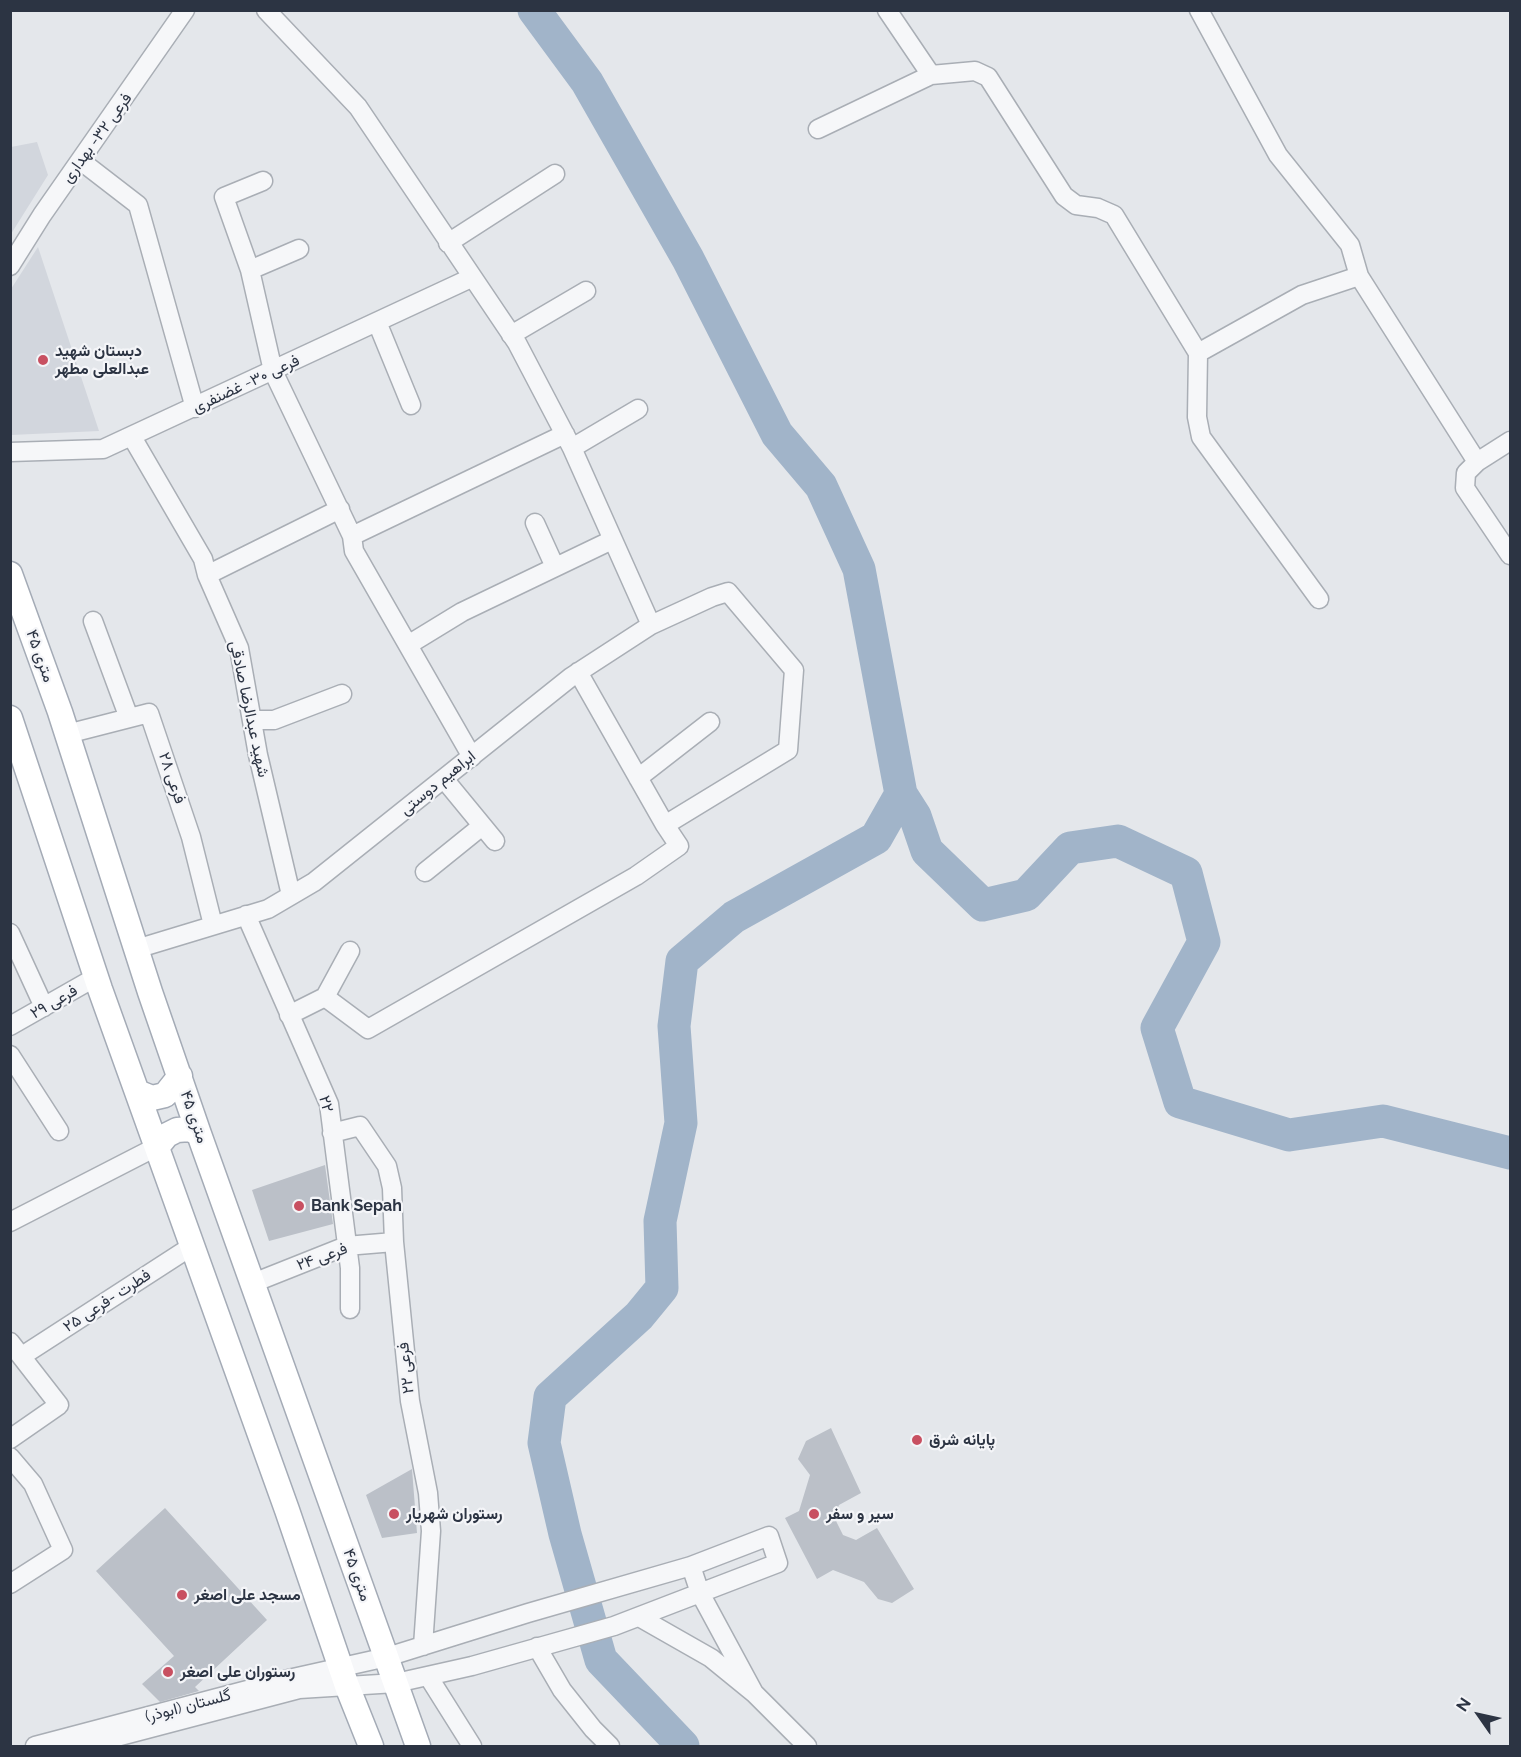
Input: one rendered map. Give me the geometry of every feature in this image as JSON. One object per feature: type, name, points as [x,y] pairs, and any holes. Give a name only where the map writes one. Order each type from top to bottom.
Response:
[{"type":"main road","name":"۴۵ متری","points":[[10,574],[67,734],[136,949],[199,1134],[396,1683]]},
{"type":"main road","points":[[10,718],[96,977],[158,1146],[344,1677],[371,1746]]},
{"type":"main road","points":[[137,1092],[153,1098],[165,1095],[180,1076]]},
{"type":"main road","points":[[158,1146],[167,1135],[177,1130],[190,1129],[199,1134]]},
{"type":"main road","points":[[396,1683],[418,1746]]},
{"type":"street","name":"فرعی ۳۲- بهداری","points":[[10,266],[185,10]]},
{"type":"street","points":[[266,10],[358,107],[471,278],[511,334],[537,376],[569,441],[651,625]]},
{"type":"street","points":[[887,10],[931,75]]},
{"type":"street","points":[[1199,10],[1278,155],[1350,245],[1359,276],[1477,462]]},
{"type":"street","points":[[818,129],[931,75],[975,71],[988,76],[1064,196],[1076,205],[1098,208],[1114,215],[1198,353],[1197,417],[1201,437],[1319,599]]},
{"type":"street","points":[[81,161],[138,205],[195,408]]},
{"type":"street","points":[[448,243],[555,174]]},
{"type":"street","points":[[263,181],[224,197],[250,270],[273,371],[340,509],[352,536],[354,551],[472,757]]},
{"type":"street","points":[[250,270],[300,249]]},
{"type":"street","points":[[1198,353],[1302,295],[1359,276]]},
{"type":"street","name":"فرعی ۳۰- غضنفری","points":[[10,452],[103,449],[471,278]]},
{"type":"street","points":[[511,334],[586,291]]},
{"type":"street","points":[[378,322],[411,405]]},
{"type":"street","points":[[352,536],[638,409]]},
{"type":"street","name":"شهید عبدالرضا صادقی","points":[[132,437],[203,559],[207,575],[238,648],[258,755],[291,895]]},
{"type":"street","points":[[1510,441],[1477,462],[1466,473],[1466,488],[1510,555]]},
{"type":"street","points":[[207,575],[340,509]]},
{"type":"street","points":[[535,523],[555,567]]},
{"type":"street","points":[[408,645],[462,612],[612,540]]},
{"type":"street","name":"ابراهیم دوستی","points":[[136,949],[268,909],[314,882],[579,672],[651,625],[728,592],[794,670],[788,750],[665,825]]},
{"type":"street","points":[[93,621],[129,718]]},
{"type":"street","points":[[325,997],[368,1029],[636,876],[679,846],[579,672]]},
{"type":"street","points":[[252,720],[274,720],[342,694]]},
{"type":"street","name":"فرعی ۲۸","points":[[67,734],[149,713],[191,837],[213,925]]},
{"type":"street","points":[[639,778],[710,722]]},
{"type":"street","points":[[444,779],[495,842]]},
{"type":"street","points":[[425,872],[482,826]]},
{"type":"street","name":"۲۲","points":[[246,915],[329,1104],[350,1268],[350,1309]]},
{"type":"street","points":[[10,933],[44,1007]]},
{"type":"street","points":[[289,1015],[325,997],[350,951]]},
{"type":"street","name":"فرعی ۲۹","points":[[10,1026],[96,977]]},
{"type":"street","points":[[10,1054],[59,1131]]},
{"type":"street","name":"فرعی ۲۲","points":[[332,1134],[360,1126],[387,1166],[392,1188],[394,1242],[410,1401],[428,1493],[431,1531],[423,1646]]},
{"type":"street","points":[[10,1222],[158,1146]]},
{"type":"street","name":"فرعی ۲۴","points":[[253,1283],[346,1246],[394,1242]]},
{"type":"street","name":"فطرت -فرعی ۲۵","points":[[16,1349],[192,1246]]},
{"type":"street","points":[[10,1439],[59,1405],[16,1349]]},
{"type":"street","points":[[10,1457],[33,1484],[63,1550],[10,1584]]},
{"type":"street","points":[[769,1536],[778,1563],[614,1626],[428,1676],[396,1683],[344,1677],[387,1657],[691,1566],[769,1536]]},
{"type":"street","points":[[691,1566],[700,1593],[754,1693]]},
{"type":"street","points":[[639,1617],[711,1658],[754,1693],[807,1746]]},
{"type":"street","points":[[537,1647],[562,1690],[593,1729],[610,1746]]},
{"type":"street","points":[[428,1676],[472,1746]]},
{"type":"street","name":"گلستان (ابوذر)","points":[[82,1746],[344,1677]]},
{"type":"street","name":"گلستان (ابوذر)","points":[[35,1746],[116,1737]]},
{"type":"shaded area","points":[[37,142],[48,175],[11,234],[11,147]]},
{"type":"shaded area","name":"دبستان شهید عبدالعلی مطهر","points":[[38,247],[99,431],[11,435],[11,289]]},
{"type":"building","name":"Bank Sepah","points":[[325,1165],[333,1224],[269,1241],[252,1190]]},
{"type":"building","name":"سیر و سفر","points":[[831,1428],[861,1493],[839,1505],[834,1517],[843,1535],[856,1540],[877,1528],[914,1589],[892,1603],[878,1599],[864,1582],[833,1570],[817,1579],[785,1518],[799,1511],[810,1475],[798,1459],[806,1441]]},
{"type":"building","name":"رستوران شهریار","points":[[412,1469],[417,1533],[382,1538],[366,1495]]},
{"type":"building","name":"مسجد علی اصغر","points":[[165,1508],[267,1620],[195,1687],[199,1691],[160,1702],[142,1684],[174,1656],[96,1571]]},
{"type":"waterway","points":[[534,10],[587,82],[688,259],[777,434],[821,486],[859,569],[901,794],[876,838],[734,917],[682,961],[674,1026],[681,1123],[660,1221],[662,1288],[639,1316],[550,1397],[544,1443],[565,1534],[601,1660],[683,1746]]},
{"type":"waterway","points":[[901,794],[915,816],[927,851],[983,905],[1026,895],[1070,848],[1118,841],[1186,873],[1204,942],[1157,1028],[1180,1102],[1289,1135],[1383,1121],[1510,1153]]},
{"type":"place","name":"دبستان شهید عبدالعلی مطهر","points":[[43,360]]},
{"type":"place","name":"Bank Sepah","points":[[299,1206]]},
{"type":"place","name":"پایانه شرق","points":[[917,1440]]},
{"type":"place","name":"رستوران شهریار","points":[[394,1514]]},
{"type":"place","name":"سیر و سفر","points":[[814,1514]]},
{"type":"place","name":"مسجد علی اصغر","points":[[182,1595]]},
{"type":"place","name":"رستوران علی اصغر","points":[[168,1672]]}]
